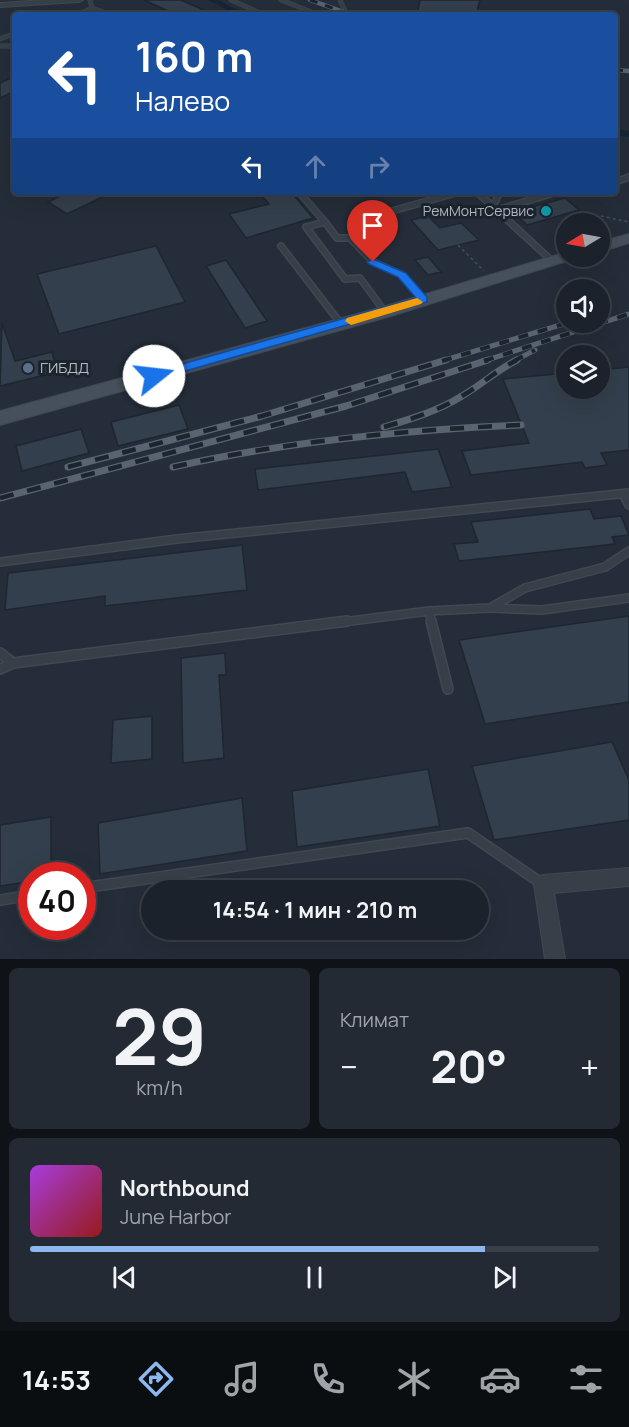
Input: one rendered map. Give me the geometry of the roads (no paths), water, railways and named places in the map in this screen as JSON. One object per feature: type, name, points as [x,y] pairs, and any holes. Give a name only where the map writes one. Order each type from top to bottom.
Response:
[{"type":"street","points":[[0,5],[80,0]]},
{"type":"street","points":[[610,244],[629,238]]},
{"type":"street","points":[[0,418],[385,312],[556,260]]},
{"type":"street","points":[[555,959],[543,884],[629,876]]},
{"type":"lane","points":[[90,0],[92,8]]},
{"type":"lane","points":[[231,0],[257,12]]},
{"type":"lane","points":[[281,0],[311,12]]},
{"type":"lane","points":[[84,12],[92,8],[103,12]]},
{"type":"lane","points":[[302,195],[337,238],[350,238],[373,262],[402,275],[423,300]]},
{"type":"lane","points":[[392,211],[448,195]]},
{"type":"lane","points":[[480,195],[530,240],[556,256]]},
{"type":"lane","points":[[495,208],[499,195]]},
{"type":"lane","points":[[495,208],[545,195]]},
{"type":"lane","points":[[325,222],[306,227],[345,279],[360,278],[385,312]]},
{"type":"lane","points":[[530,240],[540,237]]},
{"type":"lane","points":[[281,246],[341,324]]},
{"type":"lane","points":[[0,562],[177,539],[626,494],[629,505]]},
{"type":"lane","points":[[490,608],[525,588],[605,567],[629,551]]},
{"type":"lane","points":[[0,669],[13,663],[429,611],[490,608],[516,612],[560,609],[629,598]]},
{"type":"lane","points":[[429,611],[448,688]]},
{"type":"lane","points":[[0,653],[13,663]]},
{"type":"lane","points":[[96,886],[468,833],[543,884]]},
{"type":"lane","points":[[0,900],[18,897]]},
{"type":"waterway","points":[[212,0],[237,12]]},
{"type":"waterway","points":[[618,132],[629,134]]},
{"type":"railway","points":[[310,0],[344,12]]},
{"type":"railway","points":[[618,70],[629,71]]},
{"type":"railway","points":[[484,361],[629,314]]},
{"type":"railway","points":[[442,361],[556,326]]},
{"type":"railway","points":[[514,361],[535,350]]},
{"type":"railway","points":[[68,467],[262,416],[446,360]]},
{"type":"railway","points":[[0,498],[346,406],[488,360]]},
{"type":"railway","points":[[384,427],[414,418],[453,401],[517,360]]},
{"type":"railway","points":[[173,467],[259,450],[346,438],[521,425]]},
{"type":"place","name":"РемМонтСервис","points":[[546,211]]},
{"type":"place","name":"ГИБДД","points":[[28,368]]}]
